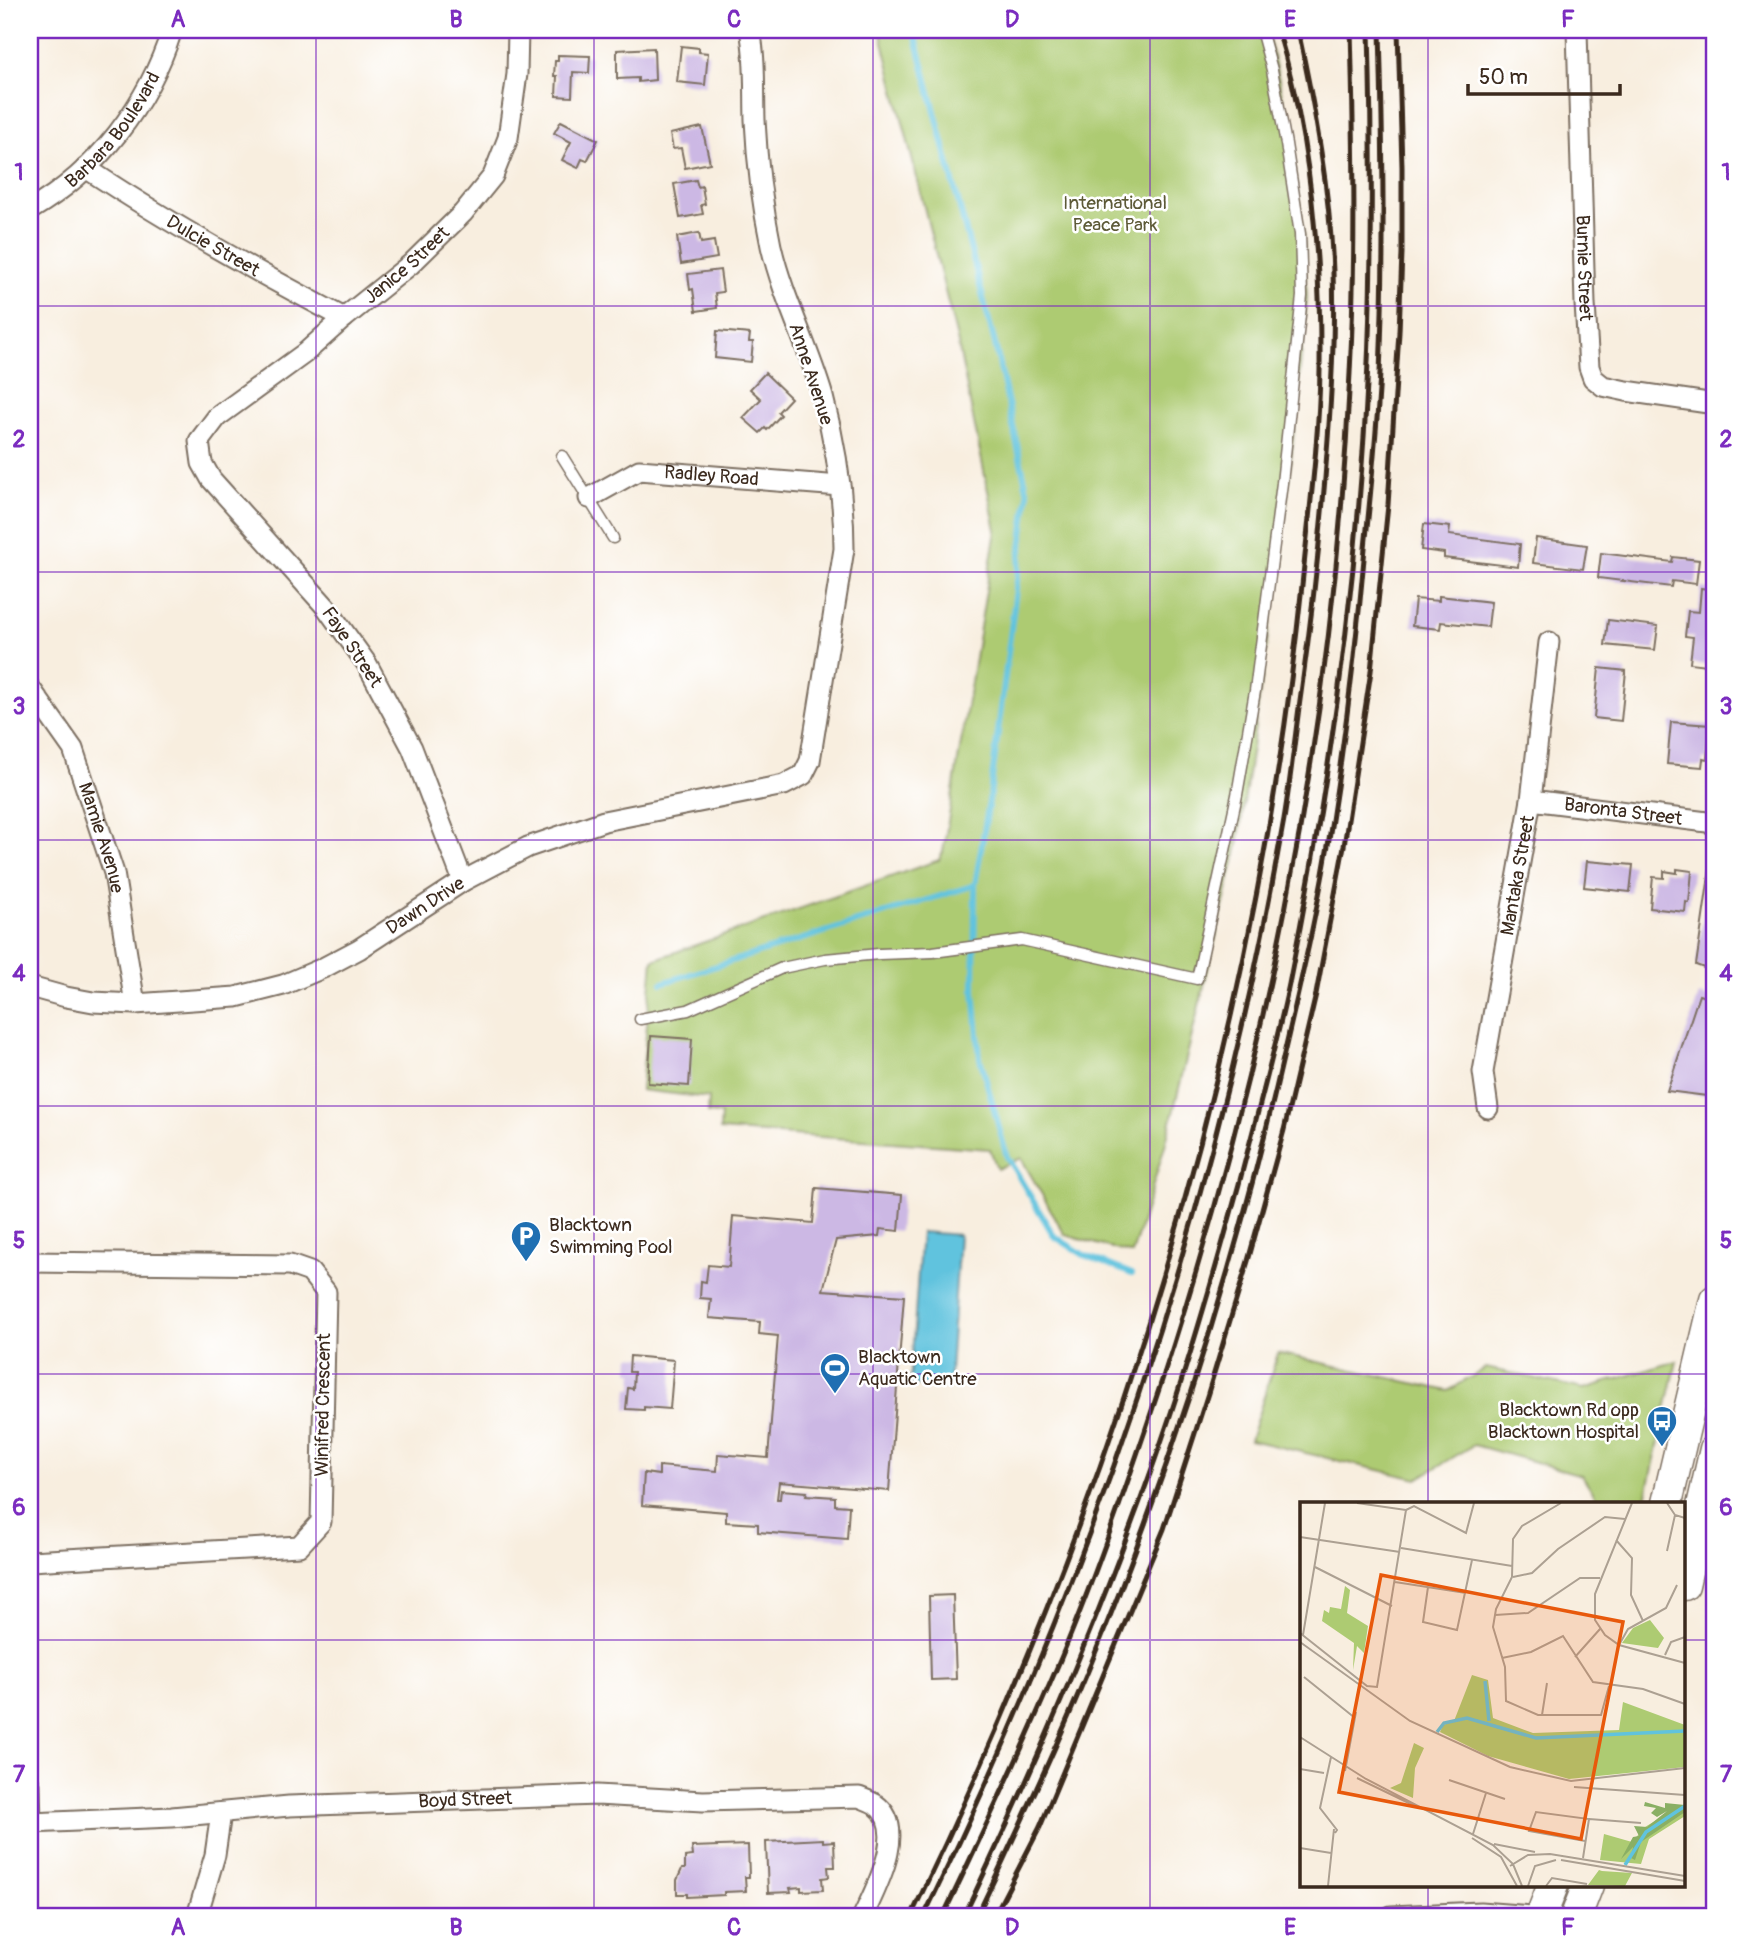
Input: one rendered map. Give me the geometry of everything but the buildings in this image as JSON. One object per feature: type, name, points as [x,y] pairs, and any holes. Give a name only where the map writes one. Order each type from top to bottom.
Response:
[{"type":"main road","points":[[1686,1570],[1701,1461],[1715,1300]]},
{"type":"main road","points":[[1668,1502],[1701,1461]]},
{"type":"main road","points":[[1541,1916],[1553,1886]]},
{"type":"main road","points":[[1576,1916],[1588,1886]]},
{"type":"street","name":"Barbara Boulevard","points":[[30,210],[86,168],[108,145],[137,107],[157,70],[172,30]]},
{"type":"street","name":"Janice Street","points":[[199,441],[217,417],[305,354],[344,318],[411,264],[463,213],[493,176],[508,138],[517,74],[518,30]]},
{"type":"street","name":"Anne Avenue","points":[[750,30],[763,206],[783,291],[822,396],[844,514],[844,549],[810,761]]},
{"type":"street","name":"Burnie Street","points":[[1577,30],[1589,368],[1594,378],[1604,386],[1715,404]]},
{"type":"street","name":"Dulcie Street","points":[[86,168],[273,280],[344,318]]},
{"type":"street","name":"Faye Street","points":[[199,441],[202,463],[211,479],[326,607],[367,664],[412,748],[463,881]]},
{"type":"street","name":"Radley Road","points":[[589,498],[639,470],[840,486]]},
{"type":"street","name":"Mantaka Street","points":[[1488,1108],[1483,1072],[1531,800],[1549,642]]},
{"type":"street","name":"Mamie Avenue","points":[[30,688],[73,749],[114,873],[135,1004]]},
{"type":"street","name":"Dawn Drive","points":[[30,988],[93,1002],[135,1004],[236,998],[284,985],[359,949],[463,881],[528,847],[604,821],[784,785],[803,775],[810,761]]},
{"type":"street","name":"Baronta Street","points":[[1531,800],[1715,823]]},
{"type":"street","name":"Winifred Crescent","points":[[30,1262],[290,1265],[310,1272],[326,1292],[321,1522],[299,1546],[30,1561]]},
{"type":"street","points":[[30,1785],[30,1823]]},
{"type":"street","name":"Boyd Street","points":[[30,1823],[221,1813],[289,1806],[597,1795],[703,1801],[859,1797],[882,1811],[891,1844],[878,1884],[863,1916]]},
{"type":"street","points":[[197,1916],[215,1855],[221,1813]]},
{"type":"street","points":[[1391,1916],[1479,1912],[1532,1916]]},
{"type":"lane","points":[[640,1019],[688,1010],[782,968],[814,961],[964,949],[1022,940],[1197,979],[1237,795],[1255,691],[1282,483],[1302,296],[1300,233],[1272,70],[1261,30]]},
{"type":"lane","points":[[562,456],[613,538]]},
{"type":"green space","name":"International Peace Park","points":[[880,30],[1266,30],[1289,129],[1304,240],[1307,298],[1286,509],[1238,845],[1166,1142],[1132,1254],[1065,1235],[1021,1158],[997,1169],[990,1149],[720,1130],[721,1114],[708,1113],[709,1098],[641,1090],[653,960],[939,860],[943,852],[996,530],[957,339]]},
{"type":"green space","points":[[1278,1353],[1448,1391],[1486,1368],[1584,1389],[1677,1361],[1645,1502],[1599,1502],[1582,1475],[1474,1445],[1417,1479],[1250,1440]]},
{"type":"water","points":[[921,1232],[959,1235],[949,1387],[910,1384]]},
{"type":"waterway","points":[[914,30],[995,344],[1028,494],[990,795],[975,885],[974,990],[980,1058],[1007,1157],[1054,1236],[1084,1255],[1132,1274]]},
{"type":"waterway","points":[[662,983],[975,885]]},
{"type":"railway","points":[[911,1916],[984,1757],[1051,1596],[1112,1433],[1165,1268],[1211,1100],[1249,931],[1280,759],[1302,585],[1320,370],[1312,198],[1299,113],[1278,30]]},
{"type":"railway","points":[[924,1916],[986,1785],[1043,1652],[1095,1517],[1143,1380],[1186,1242],[1224,1102],[1257,961],[1284,819],[1305,661],[1326,471],[1332,377],[1334,293],[1329,211],[1316,120],[1298,30]]},
{"type":"railway","points":[[943,1916],[1047,1691],[1084,1601],[1146,1428],[1225,1170],[1286,908],[1328,641],[1341,507],[1353,287],[1351,30]]},
{"type":"railway","points":[[964,1916],[1074,1670],[1163,1437],[1227,1226],[1272,1059],[1289,984],[1332,738],[1355,552],[1364,433],[1371,260],[1369,30]]},
{"type":"railway","points":[[977,1916],[1090,1666],[1176,1436],[1202,1358],[1248,1200],[1312,931],[1328,848],[1346,718],[1377,417],[1383,244],[1380,30]]},
{"type":"railway","points":[[994,1916],[1040,1827],[1164,1529],[1248,1261],[1284,1130],[1316,994],[1344,846],[1371,671],[1388,505],[1402,253],[1398,30]]},
{"type":"place","name":"Blacktown Swimming Pool","points":[[526,1263]]},
{"type":"place","name":"Blacktown Aquatic Centre","points":[[835,1395]]},
{"type":"place","name":"Blacktown Rd opp Blacktown Hospital","points":[[1662,1448]]}]
